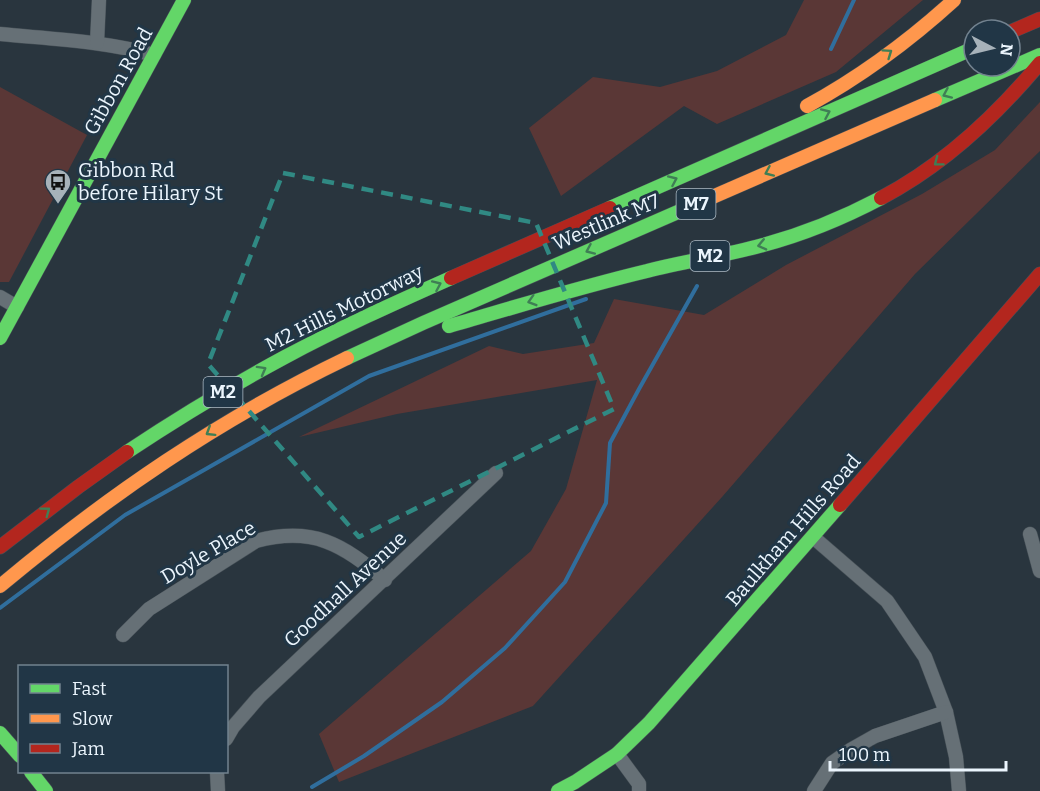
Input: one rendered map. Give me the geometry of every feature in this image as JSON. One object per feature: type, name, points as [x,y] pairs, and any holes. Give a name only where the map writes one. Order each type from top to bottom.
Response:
[{"type":"main road","name":"Gibbon Road","points":[[0,338],[184,0]]},
{"type":"main road","name":"M2","points":[[734,153],[765,127],[817,101],[852,79],[908,39],[954,0]]},
{"type":"main road","points":[[1022,27],[1040,19]]},
{"type":"main road","points":[[734,153],[962,53]]},
{"type":"main road","name":"Westlink M7","points":[[354,355],[491,293],[1040,55]]},
{"type":"main road","name":"M2","points":[[0,586],[77,524],[172,456],[262,401],[354,355],[562,292],[646,270],[777,241],[817,228],[882,198],[930,168],[975,133],[1027,80],[1040,63]]},
{"type":"main road","name":"M2 Hills Motorway","points":[[0,547],[108,464],[202,403],[280,360],[329,334],[420,292],[734,153]]},
{"type":"main road","name":"Baulkham Hills Road","points":[[558,791],[617,754],[674,697],[1040,274]]},
{"type":"main road","points":[[0,733],[18,754]]},
{"type":"main road","points":[[32,773],[46,791]]},
{"type":"street","points":[[97,43],[99,0]]},
{"type":"street","points":[[0,33],[97,43],[154,55]]},
{"type":"street","points":[[0,297],[17,307]]},
{"type":"street","name":"Goodhall Avenue","points":[[228,736],[246,710],[496,473]]},
{"type":"street","points":[[1030,534],[1040,571]]},
{"type":"street","name":"Doyle Place","points":[[123,635],[149,609],[256,541],[276,536],[301,536],[338,546],[360,559],[384,580]]},
{"type":"street","points":[[813,537],[887,601],[925,657],[946,712],[956,757],[959,791]]},
{"type":"street","points":[[814,791],[832,763],[852,749],[875,736],[946,712]]},
{"type":"street","points":[[617,754],[639,784],[639,791]]},
{"type":"street","points":[[218,773],[218,791]]},
{"type":"highlighted area","points":[[283,173],[536,223],[614,409],[359,537],[208,364]]},
{"type":"shaded area","points":[[804,0],[923,0],[836,72],[717,124],[684,106],[561,196],[529,128],[593,77],[660,87],[717,71],[786,35]]},
{"type":"shaded area","points":[[0,87],[87,135],[9,282],[0,282]]},
{"type":"shaded area","points":[[1040,102],[1040,151],[915,274],[722,497],[533,706],[339,782],[319,734],[531,551],[566,489],[597,380],[397,414],[299,437],[489,346],[523,354],[594,343],[614,299],[704,315],[786,265],[922,194],[995,150]]},
{"type":"waterway","points":[[831,49],[854,0]]},
{"type":"waterway","points":[[312,787],[364,756],[442,702],[505,648],[565,582],[606,503],[610,443],[697,286]]},
{"type":"waterway","points":[[0,608],[125,515],[369,376],[586,299]]},
{"type":"traffic: fast","points":[[0,338],[184,0]]},
{"type":"traffic: fast","points":[[610,208],[962,53]]},
{"type":"traffic: fast","points":[[935,100],[1040,55]]},
{"type":"traffic: fast","points":[[449,326],[622,277],[778,241],[823,225],[881,198]]},
{"type":"traffic: fast","points":[[347,358],[694,205]]},
{"type":"traffic: fast","points":[[127,452],[205,403],[285,357],[451,278]]},
{"type":"traffic: fast","points":[[558,791],[617,754],[649,723],[840,505]]},
{"type":"traffic: fast","points":[[0,733],[18,754]]},
{"type":"traffic: fast","points":[[32,773],[46,791]]},
{"type":"traffic: slow","points":[[807,106],[884,58],[954,0]]},
{"type":"traffic: slow","points":[[694,205],[935,100]]},
{"type":"traffic: slow","points":[[0,586],[82,521],[166,461],[254,407],[347,358]]},
{"type":"traffic: jam","points":[[1022,27],[1040,19]]},
{"type":"traffic: jam","points":[[881,198],[926,171],[947,155],[987,121],[1040,63]]},
{"type":"traffic: jam","points":[[451,278],[610,208]]},
{"type":"traffic: jam","points":[[840,505],[1040,274]]},
{"type":"traffic: jam","points":[[0,547],[127,452]]},
{"type":"place","name":"Gibbon Rd before Hilary St","points":[[58,205]]}]
